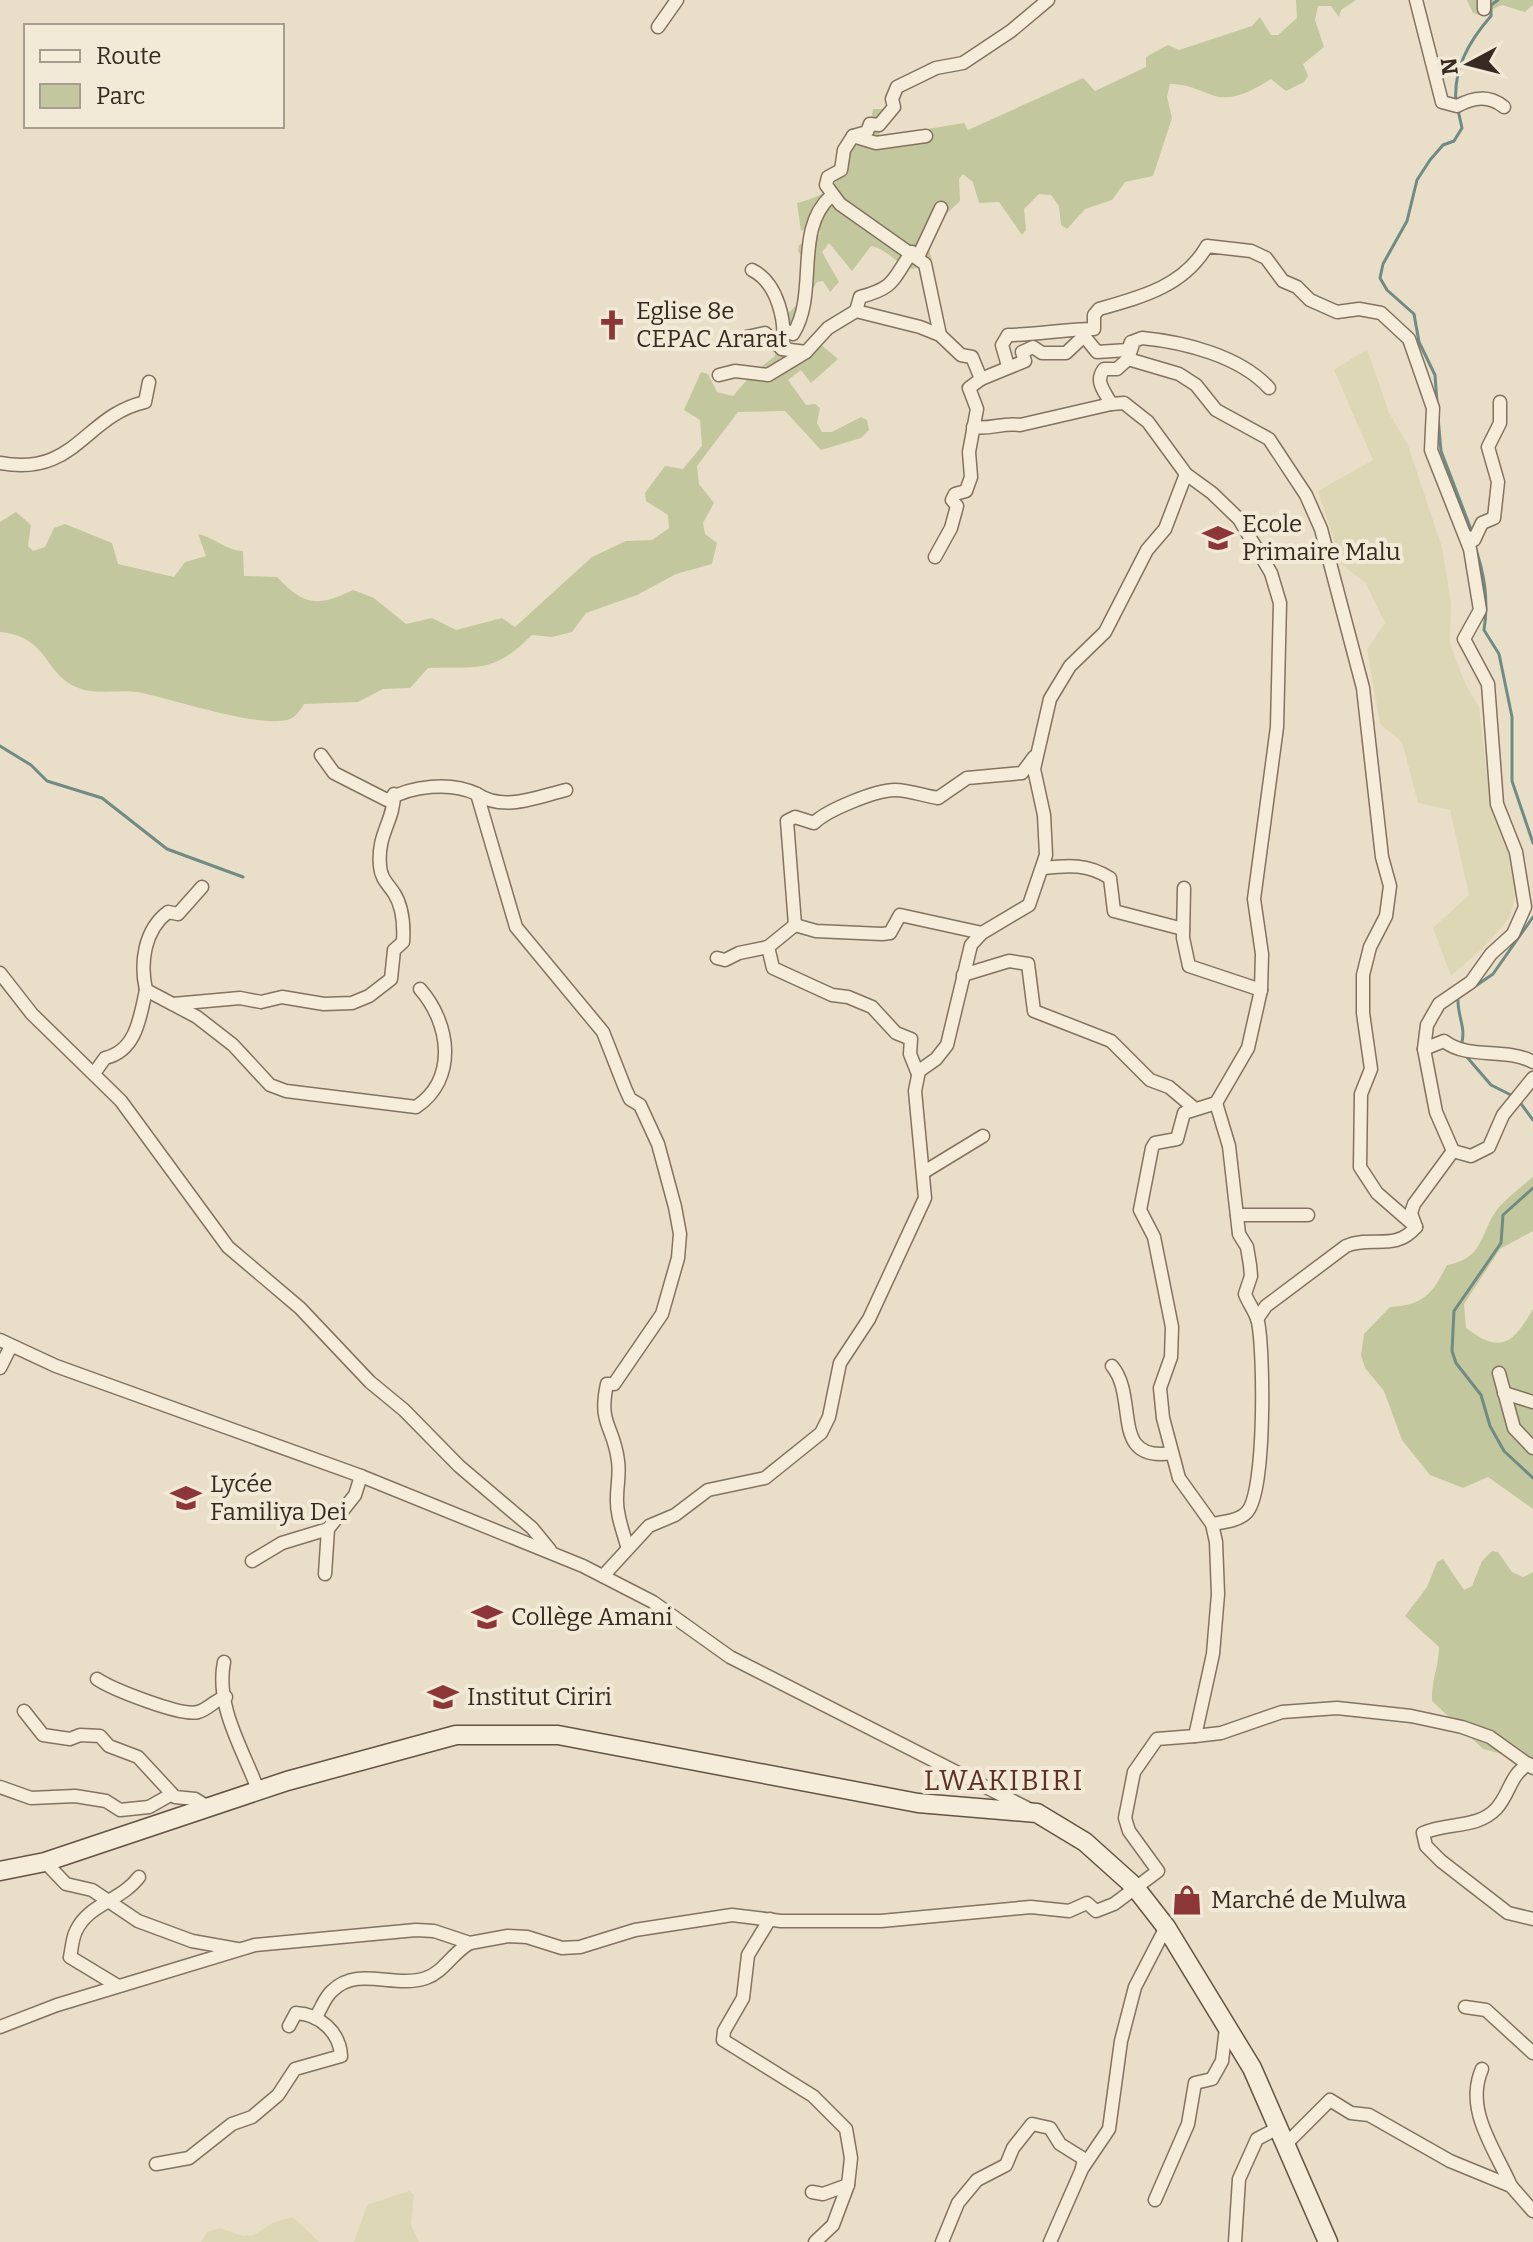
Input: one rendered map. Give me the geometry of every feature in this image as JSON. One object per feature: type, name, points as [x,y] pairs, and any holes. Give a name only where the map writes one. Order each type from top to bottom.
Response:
[{"type":"street","points":[[658,27],[677,0]]},
{"type":"street","points":[[940,335],[925,264],[831,196],[826,185],[828,177],[841,170],[844,150],[853,136],[867,132],[870,124],[879,125],[894,107],[892,99],[897,87],[936,68],[963,63],[1011,31],[1048,0]]},
{"type":"street","points":[[1416,0],[1442,102],[1457,106],[1473,97],[1496,100],[1504,107]]},
{"type":"street","points":[[853,136],[876,143],[926,136]]},
{"type":"street","points":[[785,330],[793,334],[802,319],[812,230],[818,207],[831,196]]},
{"type":"street","points":[[719,375],[735,371],[768,375],[806,352],[828,328],[856,311],[860,297],[894,283],[915,255],[941,208]]},
{"type":"street","points":[[1008,366],[1002,345],[1008,335],[1034,335],[1057,328],[1094,329],[1094,315],[1099,309],[1162,289],[1187,272],[1207,246],[1251,251],[1266,258],[1283,281],[1297,287],[1310,300],[1337,312],[1359,309],[1381,313],[1409,339],[1433,408],[1431,450],[1466,536],[1480,610],[1464,639],[1488,684],[1497,804],[1516,852],[1525,907],[1513,934],[1491,954],[1478,974],[1439,1004],[1432,1014],[1424,1049],[1436,1112],[1453,1151]]},
{"type":"street","points":[[752,270],[764,276],[772,288],[785,330],[782,349]]},
{"type":"street","points":[[856,311],[940,335],[961,355],[972,357],[981,379]]},
{"type":"street","points":[[935,557],[951,528],[957,506],[952,500],[955,494],[966,491],[971,477],[969,452],[977,409],[969,388],[981,379],[1025,361],[1022,352],[1033,347],[1042,353],[1066,353],[1084,336],[1097,352],[1128,350],[1135,333],[1145,331],[1142,338]]},
{"type":"street","points":[[737,339],[765,333],[782,349],[806,352]]},
{"type":"street","points":[[1111,404],[1099,384],[1099,375],[1104,369],[1117,369],[1128,359],[1134,341],[1142,338],[1197,347],[1258,376],[1269,388]]},
{"type":"street","points":[[1128,359],[1179,374],[1196,385],[1216,410],[1269,439],[1306,495],[1321,529],[1363,688],[1382,857],[1390,886],[1386,916],[1370,947],[1363,975],[1363,1013],[1371,1069],[1361,1094],[1360,1167],[1377,1193],[1416,1227]]},
{"type":"street","points":[[0,463],[20,466],[63,457],[116,411],[145,402],[149,382]]},
{"type":"street","points":[[1466,536],[1474,540],[1482,523],[1494,518],[1498,482],[1488,447],[1500,423],[1500,402]]},
{"type":"street","points":[[973,427],[990,430],[1008,423],[1020,425],[1124,403],[1148,422],[1186,474],[1239,519],[1271,573],[1280,603],[1277,727],[1254,899],[1262,954],[1261,990],[1248,1048],[1216,1103],[1184,1113],[1177,1139],[1155,1143],[1140,1210],[1154,1237],[1172,1327],[1171,1357],[1160,1388],[1172,1453],[1186,1490],[1212,1524],[1218,1565],[1218,1607],[1210,1668],[1195,1736]]},
{"type":"street","points":[[918,1074],[947,1045],[971,945],[982,933],[1029,905],[1044,868],[1046,836],[1034,769],[1050,699],[1060,679],[1105,632],[1147,550],[1165,529],[1186,474]]},
{"type":"street","points":[[795,925],[787,821],[795,817],[814,823],[822,815],[851,802],[894,790],[938,798],[967,778],[1022,773],[1035,754]]},
{"type":"street","points":[[321,755],[334,773],[387,800],[394,794],[447,786],[463,787],[486,800],[512,803],[566,790]]},
{"type":"street","points":[[169,1004],[240,998],[261,1002],[282,997],[339,1004],[361,1000],[384,986],[391,979],[394,950],[403,942],[401,909],[384,882],[380,865],[383,826],[394,812],[394,794]]},
{"type":"street","points":[[477,794],[516,927],[603,1032],[625,1088],[640,1105],[658,1144],[675,1207],[680,1234],[678,1258],[662,1314],[614,1384],[607,1384],[603,1404],[606,1428],[613,1437],[618,1460],[618,1512],[627,1546]]},
{"type":"street","points":[[1044,868],[1065,866],[1095,869],[1110,878],[1114,911],[1183,929]]},
{"type":"street","points":[[95,1072],[105,1058],[119,1055],[128,1047],[146,990],[142,959],[154,928],[168,912],[178,914],[202,887]]},
{"type":"street","points":[[1184,888],[1186,959],[1193,970],[1261,990]]},
{"type":"street","points":[[795,925],[816,931],[882,934],[890,933],[900,915],[982,933]]},
{"type":"street","points":[[717,958],[725,960],[739,953],[768,947],[795,925]]},
{"type":"street","points":[[603,1576],[627,1546],[649,1526],[675,1515],[708,1490],[765,1478],[821,1433],[829,1417],[840,1363],[869,1319],[921,1211],[927,1184],[915,1091],[918,1074],[910,1054],[911,1039],[896,1033],[872,1007],[832,995],[773,968],[768,947]]},
{"type":"street","points":[[963,975],[1009,961],[1028,964],[1034,1011],[1111,1041],[1150,1080],[1169,1087],[1194,1108]]},
{"type":"street","points":[[0,973],[32,1014],[95,1072],[151,1139],[228,1247],[300,1308],[370,1382],[532,1528],[556,1555]]},
{"type":"street","points":[[146,990],[197,1017],[224,1037],[264,1079],[279,1089],[416,1107],[435,1088],[445,1064],[447,1042],[437,1014],[420,989]]},
{"type":"street","points":[[1424,1049],[1444,1041],[1461,1048],[1514,1052],[1533,1062]]},
{"type":"street","points":[[1453,1151],[1471,1156],[1489,1147],[1503,1115],[1533,1078]]},
{"type":"street","points":[[1212,1524],[1238,1518],[1247,1512],[1254,1499],[1260,1461],[1262,1368],[1257,1319],[1245,1294],[1251,1276],[1237,1215],[1229,1146],[1216,1103]]},
{"type":"street","points":[[924,1172],[983,1136]]},
{"type":"street","points":[[1416,1227],[1411,1213],[1414,1204],[1453,1151]]},
{"type":"street","points":[[1237,1215],[1308,1215]]},
{"type":"street","points":[[1257,1319],[1266,1306],[1346,1246],[1398,1241],[1416,1227]]},
{"type":"street","points":[[0,1368],[6,1343],[69,1371],[361,1476],[556,1555],[653,1602],[730,1657],[1037,1813],[1085,1842],[1134,1886],[1166,1927],[1226,2023],[1252,2068],[1328,2242]]},
{"type":"street","points":[[1112,1366],[1121,1377],[1128,1434],[1139,1447],[1157,1455],[1172,1453]]},
{"type":"street","points":[[1499,1373],[1514,1428],[1533,1448]]},
{"type":"street","points":[[1504,1393],[1533,1402]]},
{"type":"street","points":[[252,1561],[282,1543],[328,1529],[355,1495],[361,1476]]},
{"type":"street","points":[[325,1574],[328,1529]]},
{"type":"street","points":[[224,1662],[222,1675],[230,1722],[258,1790]]},
{"type":"street","points":[[97,1679],[145,1702],[162,1703],[180,1712],[198,1712],[214,1700],[226,1697]]},
{"type":"street","points":[[0,2027],[118,1986],[274,1942],[416,1930],[434,1931],[470,1943],[508,1936],[527,1937],[562,1948],[580,1947],[674,1922],[732,1915],[770,1919],[881,1921],[1031,1907],[1069,1911],[1087,1903],[1096,1911],[1114,1904],[1134,1886],[1158,1871],[1126,1824],[1130,1782],[1157,1739],[1221,1733],[1282,1712],[1337,1708],[1411,1716],[1462,1727],[1490,1737],[1531,1766]]},
{"type":"street","points":[[24,1711],[43,1735],[57,1734],[70,1739],[80,1735],[100,1736],[109,1746],[138,1757],[172,1794],[195,1799],[208,1807]]},
{"type":"street","points":[[0,1871],[45,1862],[258,1790],[428,1740],[516,1732],[597,1742],[918,1803],[1037,1813]]},
{"type":"street","points":[[1531,1766],[1518,1770],[1495,1810],[1479,1822],[1423,1833],[1426,1846],[1441,1861],[1508,1913],[1533,1919]]},
{"type":"street","points":[[0,1787],[31,1798],[75,1796],[106,1801],[120,1810],[149,1807],[172,1794]]},
{"type":"street","points":[[45,1862],[66,1884],[92,1890],[138,1921],[174,1934],[239,1950]]},
{"type":"street","points":[[118,1986],[70,1957],[75,1932],[84,1917],[127,1892],[139,1877]]},
{"type":"street","points":[[770,1919],[748,1955],[743,1998],[724,2031],[723,2040],[813,2096],[846,2129],[851,2158],[848,2185],[833,2225],[815,2242]]},
{"type":"street","points":[[1050,2242],[1082,2169],[1109,2129],[1121,2041],[1135,1987],[1166,1927]]},
{"type":"street","points":[[315,2018],[331,1992],[344,1980],[356,1977],[396,1984],[429,1977],[470,1943]]},
{"type":"street","points":[[1465,2007],[1486,2010],[1533,2053]]},
{"type":"street","points":[[156,2164],[189,2158],[232,2124],[259,2111],[278,2095],[295,2069],[341,2056],[333,2032],[315,2018],[296,2013],[289,2026]]},
{"type":"street","points":[[1155,2200],[1188,2124],[1195,2083],[1212,2079],[1222,2061],[1226,2023]]},
{"type":"street","points":[[1482,2069],[1473,2097],[1511,2186],[1533,2211]]},
{"type":"street","points":[[1235,2242],[1234,2218],[1239,2179],[1257,2139],[1282,2136],[1330,2100],[1335,2100],[1351,2113],[1369,2115],[1450,2161],[1511,2186]]},
{"type":"street","points":[[942,2242],[958,2203],[977,2180],[1006,2165],[1013,2148],[1032,2124],[1050,2128],[1060,2144],[1084,2159],[1082,2169]]},
{"type":"street","points":[[812,2192],[823,2194],[848,2185]]},
{"type":"shaded area","points":[[1367,349],[1389,413],[1408,445],[1442,547],[1451,603],[1450,643],[1465,683],[1479,707],[1490,802],[1519,882],[1510,917],[1485,946],[1451,976],[1433,928],[1469,895],[1450,810],[1418,803],[1402,742],[1380,724],[1367,649],[1385,623],[1365,582],[1342,565],[1318,491],[1373,460],[1334,370]]},
{"type":"shaded area","points":[[409,2191],[414,2195],[411,2225],[419,2242],[354,2242],[367,2205]]},
{"type":"shaded area","points":[[293,2217],[319,2242],[201,2242],[207,2232],[220,2228],[243,2236],[254,2235],[272,2223]]},
{"type":"green space","points":[[1296,0],[1356,0],[1341,10],[1339,17],[1331,6],[1318,6],[1315,20],[1324,47],[1303,64],[1308,76],[1304,82],[1286,91],[1271,79],[1243,94],[1227,97],[1170,84],[1167,97],[1172,118],[1153,176],[1125,182],[1112,200],[1085,209],[1067,229],[1061,225],[1059,206],[1051,195],[1039,194],[1024,209],[1026,230],[1022,235],[999,202],[979,203],[973,182],[963,174],[959,179],[960,201],[941,219],[928,246],[932,260],[913,269],[871,246],[852,271],[829,243],[822,252],[839,282],[830,292],[823,281],[817,282],[781,339],[787,347],[805,344],[813,338],[838,359],[811,383],[801,370],[788,380],[806,405],[815,404],[820,408],[817,423],[822,432],[832,432],[861,417],[867,420],[869,430],[861,438],[821,450],[785,411],[738,412],[697,466],[699,484],[714,503],[703,523],[705,534],[717,543],[712,564],[676,574],[637,595],[586,613],[572,632],[552,637],[532,635],[496,662],[474,667],[428,668],[410,688],[383,689],[358,702],[304,704],[294,717],[280,721],[240,717],[137,692],[84,690],[65,681],[28,641],[0,632],[0,522],[16,512],[31,525],[28,546],[33,551],[45,547],[54,528],[65,524],[112,543],[118,564],[174,577],[185,562],[206,556],[198,534],[243,551],[244,576],[277,577],[295,594],[312,601],[330,599],[353,590],[374,598],[406,624],[432,618],[456,630],[502,618],[515,627],[592,557],[626,541],[652,540],[669,528],[668,515],[646,501],[645,493],[665,466],[683,469],[702,446],[700,420],[684,410],[701,372],[708,374],[717,392],[733,396],[751,375],[775,356],[776,325],[801,301],[807,263],[798,251],[799,245],[820,234],[817,223],[801,231],[797,203],[816,197],[836,182],[848,156],[868,135],[873,109],[883,109],[879,137],[964,123],[968,130],[1083,78],[1095,91],[1146,67],[1146,57],[1168,45],[1179,50],[1252,26],[1260,17],[1271,35],[1278,35],[1297,18]]},
{"type":"green space","points":[[1467,0],[1533,0],[1533,5],[1525,12],[1502,5],[1479,15],[1473,13]]},
{"type":"green space","points":[[1533,1177],[1533,1231],[1500,1249],[1464,1304],[1466,1328],[1498,1343],[1513,1337],[1533,1309],[1533,1509],[1488,1477],[1463,1488],[1430,1475],[1402,1440],[1384,1391],[1365,1368],[1361,1355],[1364,1334],[1390,1307],[1411,1304],[1426,1296],[1447,1265],[1460,1262],[1475,1250],[1499,1207]]},
{"type":"green space","points":[[1492,1551],[1498,1552],[1512,1572],[1523,1577],[1533,1572],[1533,1762],[1483,1749],[1432,1701],[1439,1647],[1405,1616],[1427,1587],[1437,1562],[1443,1559],[1464,1590],[1472,1586],[1482,1561]]},
{"type":"waterway","points":[[1456,103],[1457,79],[1464,56],[1491,16],[1491,5],[1498,0]]},
{"type":"waterway","points":[[1437,402],[1435,375],[1419,342],[1414,314],[1387,290],[1380,278],[1383,264],[1407,221],[1417,180],[1430,160],[1443,145],[1454,141],[1462,128],[1458,110]]},
{"type":"waterway","points":[[1438,417],[1441,451],[1472,532]]},
{"type":"waterway","points":[[1474,543],[1485,586],[1484,630],[1499,654],[1512,717],[1512,781],[1533,843]]},
{"type":"waterway","points":[[0,746],[31,765],[47,781],[102,798],[167,849],[243,877]]},
{"type":"waterway","points":[[1461,1046],[1463,1033],[1458,998],[1493,974],[1533,917]]},
{"type":"waterway","points":[[1466,1056],[1491,1085],[1513,1096]]},
{"type":"waterway","points":[[1519,1101],[1533,1120]]},
{"type":"waterway","points":[[1533,1188],[1503,1215],[1501,1243],[1454,1311],[1452,1351],[1456,1363],[1481,1395],[1490,1426],[1504,1451],[1533,1478]]},
{"type":"place","name":"Eglise 8e CEPAC Ararat","points":[[612,325]]},
{"type":"place","name":"Ecole Primaire Malu","points":[[1218,538]]},
{"type":"place","name":"Lycée Familiya Dei","points":[[186,1498]]},
{"type":"place","name":"Collège Amani","points":[[487,1617]]},
{"type":"place","name":"Institut Ciriri","points":[[443,1697]]},
{"type":"place","name":"Marché de Mulwa","points":[[1187,1900]]},
{"type":"district","name":"LWAKIBIRI","points":[[1004,1780]]}]
